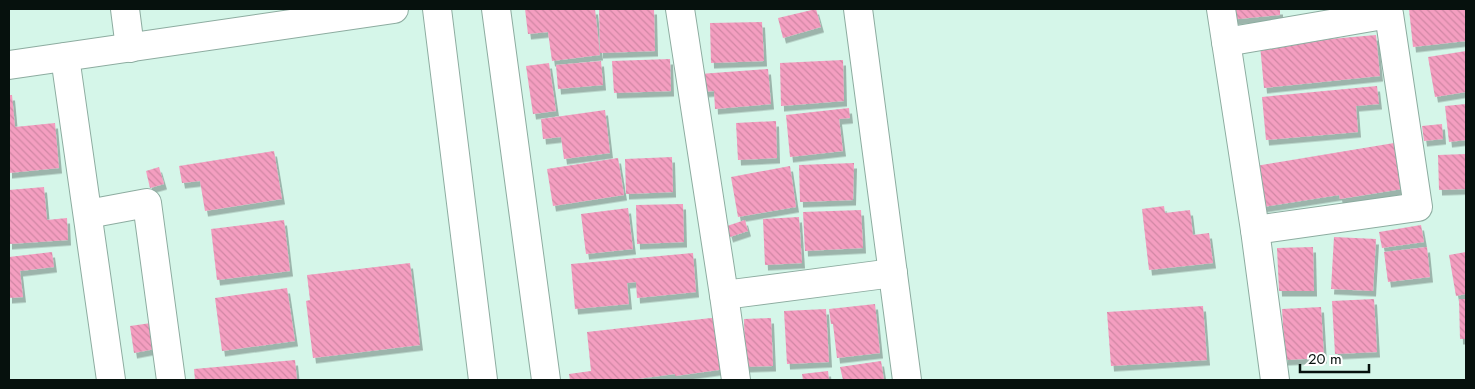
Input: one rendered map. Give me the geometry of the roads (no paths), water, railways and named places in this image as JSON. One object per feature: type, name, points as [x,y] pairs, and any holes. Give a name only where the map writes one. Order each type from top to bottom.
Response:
[{"type":"street","points":[[125,9],[130,48]]},
{"type":"street","points":[[9,65],[394,9]]},
{"type":"street","points":[[437,9],[483,380]]},
{"type":"street","points":[[496,9],[546,380]]},
{"type":"street","points":[[680,9],[736,380]]},
{"type":"street","points":[[858,9],[907,380]]},
{"type":"street","points":[[1221,9],[1255,230],[1275,380]]},
{"type":"street","points":[[1226,42],[1389,14],[1418,207],[1255,230]]},
{"type":"street","points":[[65,57],[111,380]]},
{"type":"street","points":[[88,214],[147,203],[171,380]]},
{"type":"street","points":[[724,295],[893,273]]}]
